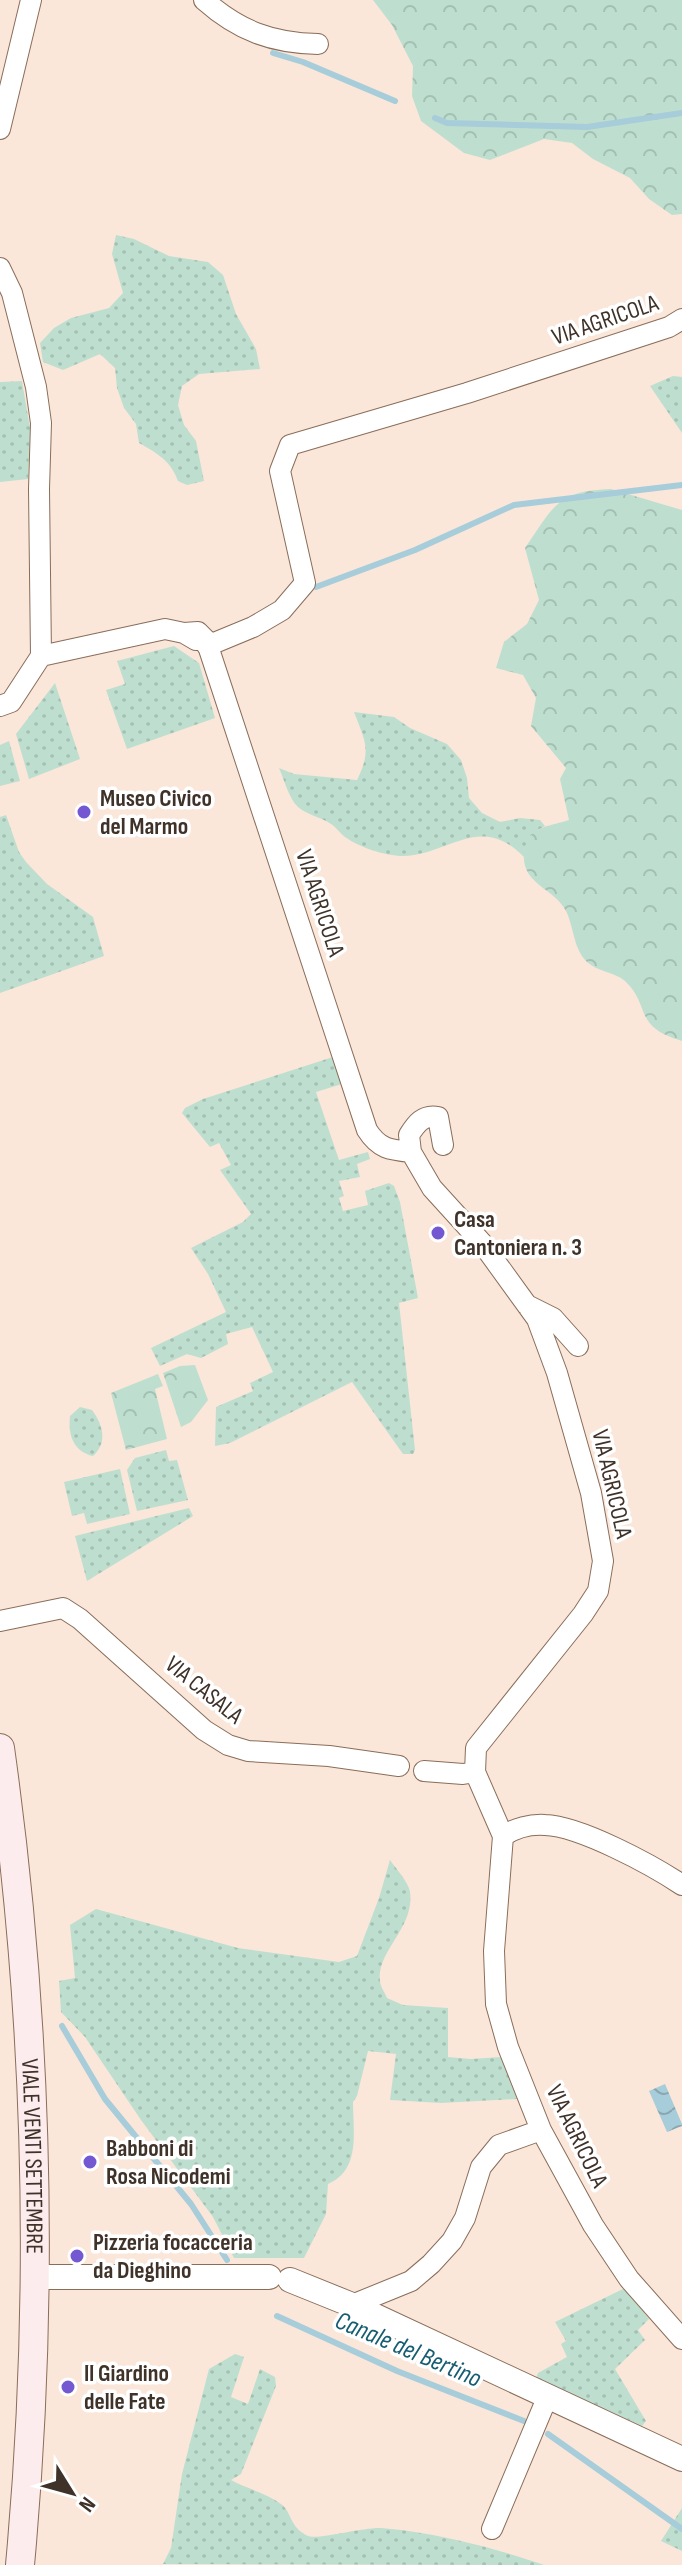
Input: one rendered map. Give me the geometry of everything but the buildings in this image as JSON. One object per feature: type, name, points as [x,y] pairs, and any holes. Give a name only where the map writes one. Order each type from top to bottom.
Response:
[{"type":"main road","name":"VIALE VENTI SETTEMBRE","points":[[0,1748],[23,1944],[31,2093],[34,2315],[20,2565]]},
{"type":"street","points":[[0,129],[31,0]]},
{"type":"street","points":[[204,0],[243,28],[259,35],[287,43],[318,44]]},
{"type":"street","points":[[0,268],[12,293],[36,387],[41,423],[41,656],[11,702],[0,706]]},
{"type":"street","name":"VIA AGRICOLA","points":[[682,319],[669,327],[569,361],[290,445],[280,471],[305,583],[282,610],[253,627],[207,646],[367,1130],[383,1149],[411,1152],[432,1188],[482,1243],[537,1319],[557,1373],[591,1493],[603,1561],[598,1591],[476,1748],[475,1772],[503,1836],[495,1919],[496,2004],[508,2047],[541,2130],[593,2225],[629,2279],[682,2339]]},
{"type":"street","points":[[41,656],[165,629],[198,632],[204,636],[207,646]]},
{"type":"street","points":[[411,1152],[409,1135],[418,1121],[432,1116],[438,1117],[443,1145]]},
{"type":"street","points":[[521,1299],[553,1318],[578,1346]]},
{"type":"street","name":"VIA CASALA","points":[[0,1621],[63,1608],[80,1619],[204,1730],[228,1745],[248,1751],[329,1756],[399,1766]]},
{"type":"street","points":[[424,1771],[475,1772]]},
{"type":"street","points":[[503,1836],[529,1826],[559,1827],[637,1858],[682,1885]]},
{"type":"street","points":[[352,2305],[411,2281],[431,2264],[452,2241],[465,2218],[481,2167],[499,2145],[541,2130]]},
{"type":"street","points":[[33,2277],[271,2278],[352,2305],[682,2459]]},
{"type":"street","points":[[492,2529],[547,2398]]},
{"type":"green space","points":[[373,0],[682,0],[682,214],[672,215],[649,199],[630,178],[593,159],[572,143],[544,139],[490,160],[464,153],[421,121],[412,96],[413,66],[392,25]]},
{"type":"green space","points":[[116,235],[134,239],[169,256],[208,262],[223,275],[236,314],[256,349],[260,369],[199,374],[182,386],[178,405],[184,425],[196,441],[204,481],[187,485],[178,481],[167,463],[139,443],[136,424],[124,408],[117,388],[115,368],[100,354],[63,370],[43,362],[40,343],[54,328],[71,318],[109,308],[123,293],[112,254]]},
{"type":"green space","points":[[673,376],[682,377],[682,433],[650,386]]},
{"type":"green space","points":[[22,381],[30,428],[28,479],[0,482],[0,382]]},
{"type":"green space","points":[[611,489],[682,510],[682,1041],[666,1035],[649,1022],[625,981],[587,962],[579,950],[566,911],[526,869],[525,847],[532,834],[569,820],[560,779],[566,768],[531,726],[536,698],[523,675],[496,668],[504,642],[527,624],[539,600],[525,548],[551,511],[568,497]]},
{"type":"green space","points":[[174,646],[199,663],[215,718],[127,749],[106,690],[125,684],[117,661]]},
{"type":"green space","points":[[55,683],[80,759],[29,779],[16,734]]},
{"type":"green space","points":[[354,712],[394,717],[410,728],[447,744],[461,760],[469,798],[482,813],[500,822],[520,818],[540,820],[545,826],[530,838],[524,857],[508,844],[479,837],[420,854],[388,854],[351,841],[331,824],[298,807],[279,768],[294,774],[357,780],[366,753]]},
{"type":"green space","points":[[9,741],[20,781],[0,786],[0,745]]},
{"type":"green space","points":[[6,815],[19,852],[26,862],[47,884],[93,917],[104,956],[0,993],[0,817]]},
{"type":"green space","points":[[333,1057],[342,1084],[316,1092],[339,1160],[368,1152],[370,1159],[357,1164],[360,1177],[339,1181],[344,1196],[339,1198],[343,1211],[368,1205],[365,1191],[389,1183],[394,1186],[400,1202],[418,1298],[399,1303],[415,1450],[413,1454],[403,1454],[352,1382],[230,1443],[215,1446],[216,1407],[253,1391],[250,1383],[273,1372],[252,1327],[226,1334],[228,1344],[201,1358],[187,1354],[160,1366],[151,1348],[226,1312],[208,1274],[191,1248],[243,1222],[251,1214],[220,1170],[231,1165],[219,1143],[210,1147],[182,1113],[185,1108],[203,1099]]},
{"type":"green space","points":[[195,1365],[208,1400],[191,1422],[181,1427],[163,1373],[180,1366]]},
{"type":"green space","points":[[158,1374],[163,1386],[155,1389],[167,1439],[126,1450],[111,1393]]},
{"type":"green space","points":[[80,1407],[92,1410],[101,1427],[101,1445],[93,1456],[76,1446],[71,1436],[70,1416]]},
{"type":"green space","points":[[166,1450],[169,1461],[177,1460],[188,1500],[137,1511],[127,1470],[135,1458]]},
{"type":"green space","points":[[120,1469],[130,1514],[87,1524],[84,1513],[72,1516],[64,1482]]},
{"type":"green space","points":[[189,1508],[193,1516],[87,1581],[75,1536]]},
{"type":"green space","points":[[390,1860],[409,1888],[410,1905],[380,1970],[380,1983],[387,1998],[403,2005],[448,2008],[448,2057],[501,2057],[517,2099],[441,2103],[390,2100],[396,2054],[368,2051],[353,2102],[354,2137],[350,2160],[339,2178],[328,2184],[326,2214],[304,2258],[234,2258],[213,2217],[141,2120],[85,2037],[61,2012],[59,1981],[75,1978],[70,1925],[96,1909],[238,1948],[339,1962],[357,1956]]},
{"type":"green space","points":[[625,2288],[649,2319],[638,2330],[645,2340],[615,2369],[646,2421],[642,2426],[536,2378],[538,2373],[567,2357],[561,2344],[566,2341],[555,2322]]},
{"type":"green space","points":[[235,2354],[244,2357],[231,2397],[248,2404],[260,2369],[275,2377],[276,2386],[241,2474],[231,2480],[281,2504],[302,2532],[313,2537],[373,2528],[401,2530],[464,2542],[544,2565],[163,2564],[171,2548],[182,2474],[209,2369]]},
{"type":"green space","points":[[682,2508],[682,2551],[661,2541]]},
{"type":"water","points":[[665,2084],[682,2124],[667,2132],[649,2091]]},
{"type":"waterway","points":[[273,53],[303,62],[395,101]]},
{"type":"waterway","points":[[435,118],[447,123],[587,127],[682,113]]},
{"type":"waterway","points":[[316,587],[415,550],[514,505],[682,485]]},
{"type":"waterway","name":"Canale del Bertino","points":[[62,2026],[105,2099],[191,2204],[227,2260]]},
{"type":"waterway","name":"Canale del Bertino","points":[[277,2316],[397,2371],[524,2421]]},
{"type":"waterway","name":"Canale del Bertino","points":[[548,2434],[682,2529]]},
{"type":"place","name":"Museo Civico del Marmo","points":[[84,812]]},
{"type":"place","name":"Casa Cantoniera n. 3","points":[[438,1233]]},
{"type":"place","name":"Babboni di Rosa Nicodemi","points":[[90,2162]]},
{"type":"place","name":"Pizzeria focacceria da Dieghino","points":[[77,2256]]},
{"type":"place","name":"Il Giardino delle Fate","points":[[68,2387]]}]
